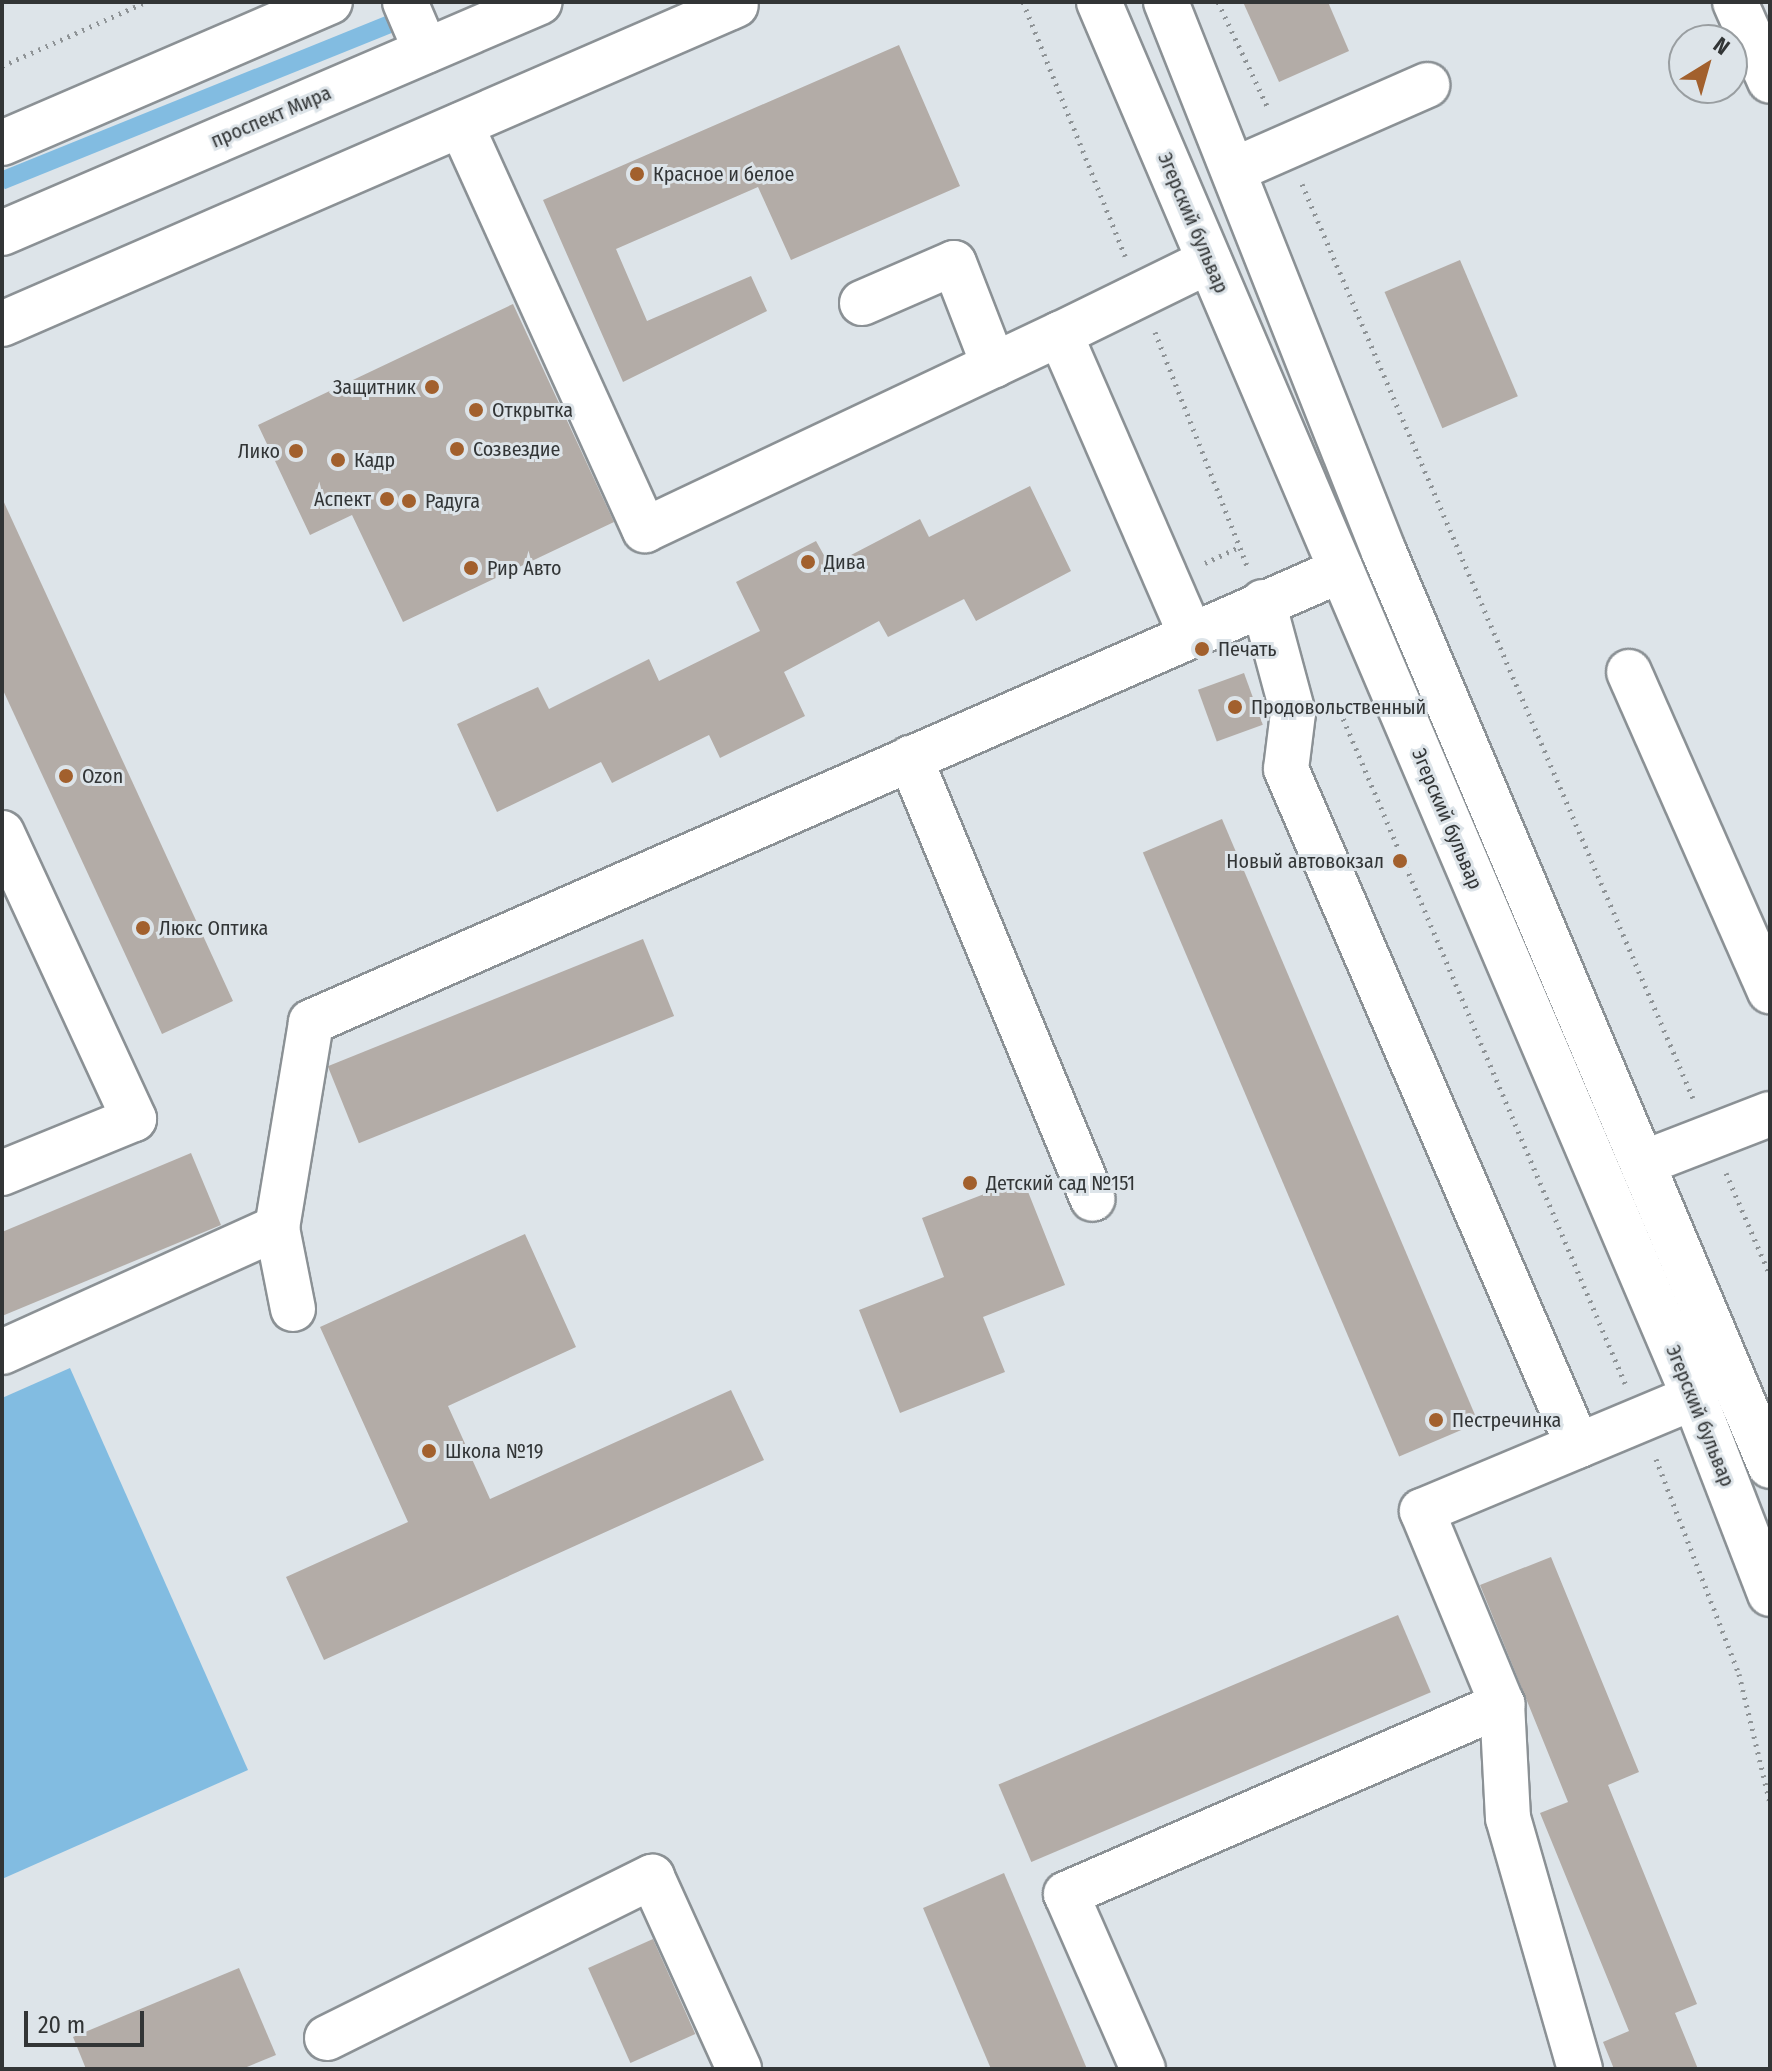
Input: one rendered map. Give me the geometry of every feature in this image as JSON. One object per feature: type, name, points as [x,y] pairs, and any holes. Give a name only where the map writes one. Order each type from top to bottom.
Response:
[{"type":"main road","points":[[2,143],[330,2]]},
{"type":"main road","points":[[405,2],[426,51]]},
{"type":"main road","name":"проспект Мира","points":[[2,233],[540,2]]},
{"type":"main road","name":"Эгерский бульвар","points":[[1099,2],[1694,1397],[1770,1594]]},
{"type":"main road","points":[[1166,2],[1236,169],[1384,552],[1770,1466]]},
{"type":"main road","points":[[1735,2],[1770,81]]},
{"type":"main road","points":[[2,324],[736,5]]},
{"type":"main road","points":[[1181,194],[1427,85]]},
{"type":"main road","points":[[461,125],[645,530],[1209,261]]},
{"type":"main road","points":[[862,303],[954,263],[994,366]]},
{"type":"main road","points":[[1060,334],[1191,635]]},
{"type":"main road","points":[[293,1309],[277,1228],[311,1022],[1191,635],[1256,587],[1341,570],[1384,552]]},
{"type":"main road","points":[[1256,587],[1293,713],[1286,769],[1578,1446]]},
{"type":"main road","points":[[1629,672],[1770,991]]},
{"type":"main road","points":[[910,758],[1093,1199]]},
{"type":"main road","points":[[2,833],[134,1119],[2,1173]]},
{"type":"main road","points":[[1602,1181],[1770,1114]]},
{"type":"main road","points":[[2,1352],[277,1228]]},
{"type":"main road","points":[[1580,2069],[1508,1818],[1502,1704],[1422,1511],[1736,1382]]},
{"type":"main road","points":[[1143,2069],[1066,1894],[1502,1704]]},
{"type":"main road","points":[[327,2038],[652,1877],[739,2069]]},
{"type":"path","points":[[2,66],[146,2]]},
{"type":"path","points":[[1023,2],[1127,262]]},
{"type":"path","points":[[1218,2],[1286,147],[1677,1059]]},
{"type":"path","points":[[1151,322],[1256,587]]},
{"type":"path","points":[[1334,698],[1630,1394]]},
{"type":"path","points":[[1719,1157],[1770,1275]]},
{"type":"path","points":[[1650,1444],[1739,1674],[1770,1803]]},
{"type":"shaded area","points":[[393,13],[400,30],[5,189],[2,171]]},
{"type":"shaded area","points":[[70,1368],[248,1770],[2,1879],[2,1398]]},
{"type":"building","points":[[1243,2],[1328,2],[1349,51],[1279,82]]},
{"type":"building","points":[[899,45],[960,186],[791,260],[758,187],[616,249],[647,321],[751,276],[767,311],[623,382],[543,200]]},
{"type":"building","points":[[1460,260],[1518,396],[1442,428],[1385,292]]},
{"type":"building","points":[[513,304],[614,522],[403,622],[352,515],[310,535],[258,425]]},
{"type":"building","points":[[1030,486],[1071,571],[976,621],[964,599],[888,637],[879,621],[784,672],[805,716],[720,758],[709,735],[612,783],[601,762],[497,812],[457,724],[538,687],[549,709],[649,659],[659,681],[760,631],[736,582],[816,541],[830,566],[920,519],[929,537]]},
{"type":"building","points":[[2,498],[233,1001],[162,1034],[2,688]]},
{"type":"building","points":[[1244,673],[1263,725],[1217,741],[1198,690]]},
{"type":"building","points":[[1222,819],[1478,1423],[1399,1456],[1143,853]]},
{"type":"building","points":[[643,939],[674,1016],[359,1143],[328,1066]]},
{"type":"building","points":[[191,1153],[221,1225],[2,1316],[2,1232]]},
{"type":"building","points":[[1023,1179],[1065,1285],[983,1317],[1005,1372],[900,1413],[859,1310],[944,1277],[922,1218]]},
{"type":"building","points":[[525,1234],[576,1347],[448,1406],[490,1499],[731,1390],[764,1460],[324,1660],[286,1577],[408,1522],[320,1327]]},
{"type":"building","points":[[1551,1557],[1639,1772],[1608,1785],[1697,2004],[1675,2013],[1698,2069],[1614,2069],[1603,2042],[1629,2031],[1540,1813],[1568,1802],[1480,1585]]},
{"type":"building","points":[[1398,1615],[1431,1692],[1031,1862],[999,1785]]},
{"type":"building","points":[[1004,1873],[1087,2069],[991,2069],[923,1908]]},
{"type":"building","points":[[653,1939],[695,2034],[630,2063],[588,1968]]},
{"type":"building","points":[[239,1968],[276,2055],[242,2069],[86,2069],[73,2037]]},
{"type":"place","name":"Красное и белое","points":[[637,174]]},
{"type":"place","name":"Защитник","points":[[432,387]]},
{"type":"place","name":"Открытка","points":[[476,410]]},
{"type":"place","name":"Созвездие","points":[[457,449]]},
{"type":"place","name":"Лико","points":[[296,451]]},
{"type":"place","name":"Кадр","points":[[338,460]]},
{"type":"place","name":"Аспект","points":[[387,499]]},
{"type":"place","name":"Радуга","points":[[409,501]]},
{"type":"place","name":"Дива","points":[[808,562]]},
{"type":"place","name":"Рир Авто","points":[[471,568]]},
{"type":"place","name":"Печать","points":[[1202,649]]},
{"type":"place","name":"Продовольственный","points":[[1235,707]]},
{"type":"place","name":"Ozon","points":[[66,776]]},
{"type":"place","name":"Новый автовокзал","points":[[1400,861]]},
{"type":"place","name":"Люкс Оптика","points":[[143,928]]},
{"type":"place","name":"Детский сад №151","points":[[970,1183]]},
{"type":"place","name":"Пестречинка","points":[[1436,1420]]},
{"type":"place","name":"Школа №19","points":[[429,1451]]}]
